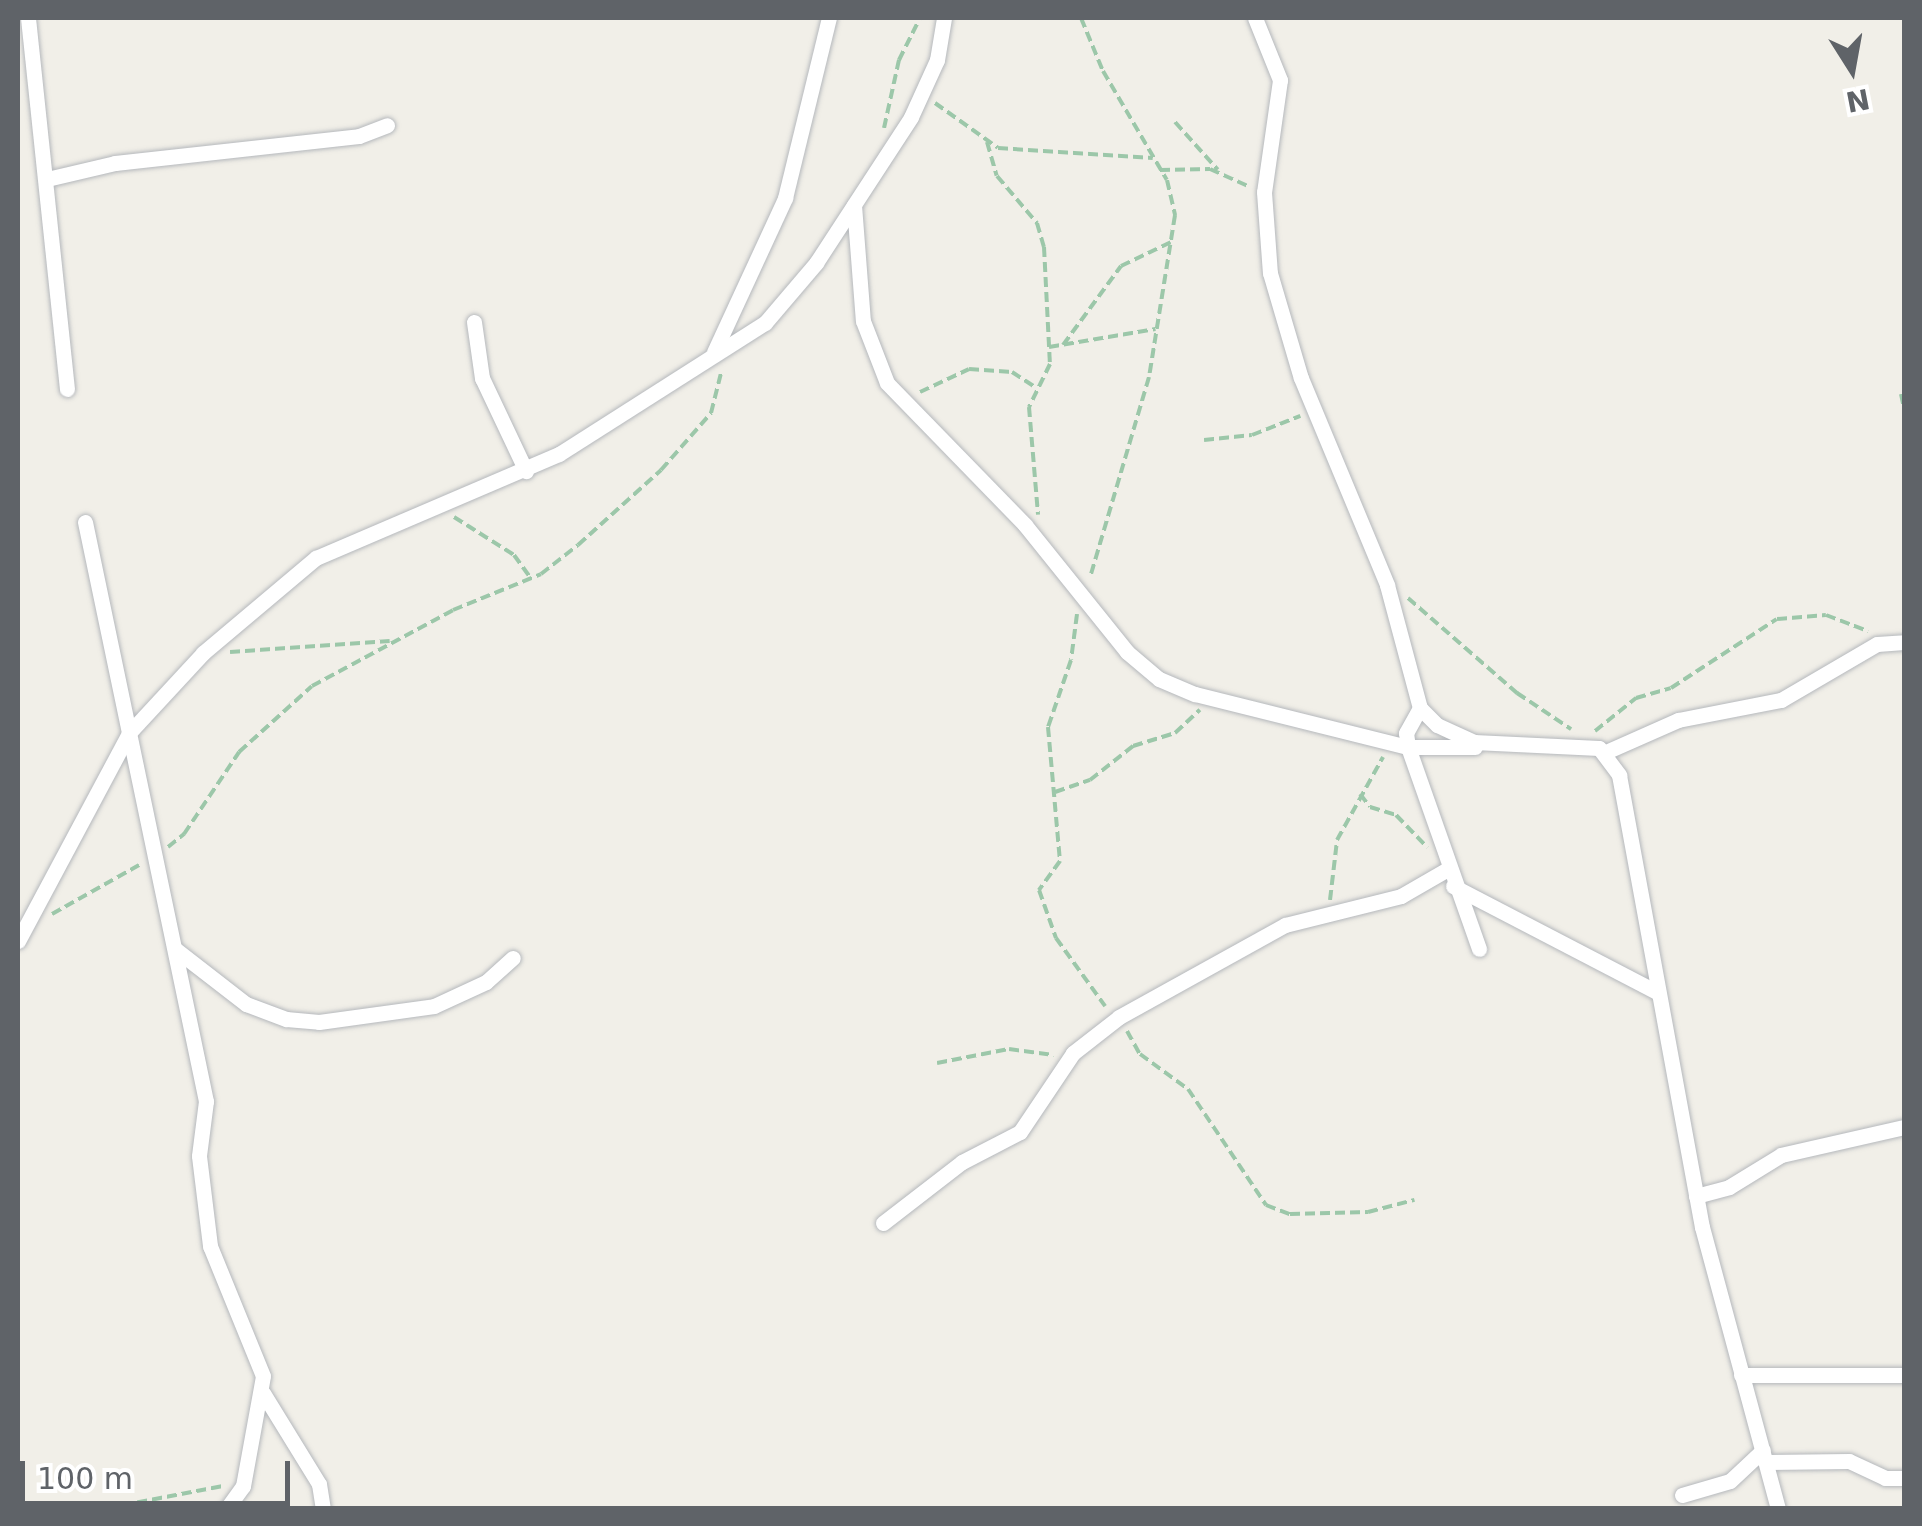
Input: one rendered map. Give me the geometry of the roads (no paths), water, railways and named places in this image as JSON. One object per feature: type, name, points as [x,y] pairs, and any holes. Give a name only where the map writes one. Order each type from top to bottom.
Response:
[{"type":"street","points":[[28,18],[26,47],[47,179],[67,389]]},
{"type":"street","points":[[721,348],[785,198],[829,18]]},
{"type":"street","points":[[18,942],[128,734],[204,653],[316,558],[526,471],[599,432],[721,348],[765,323],[816,264],[921,97],[937,60],[944,18]]},
{"type":"street","points":[[1255,18],[1280,80],[1264,192],[1270,274],[1313,408],[1387,585],[1420,708],[1450,733],[1496,746]]},
{"type":"street","points":[[47,179],[115,164],[359,136],[388,125]]},
{"type":"street","points":[[854,204],[866,341],[887,383],[1044,549],[1078,598],[1160,679],[1207,697],[1400,745],[1585,742],[1608,751],[1678,720],[1782,700],[1878,644],[1904,642]]},
{"type":"street","points":[[474,322],[482,378],[526,471]]},
{"type":"street","points":[[85,522],[206,1102],[199,1156],[210,1246],[264,1376],[243,1486],[227,1508]]},
{"type":"street","points":[[1420,708],[1400,745],[1478,949]]},
{"type":"street","points":[[1608,751],[1624,795],[1696,1196],[1778,1508]]},
{"type":"street","points":[[883,1223],[962,1162],[1020,1132],[1082,1042],[1121,1016],[1285,926],[1400,896],[1446,870]]},
{"type":"street","points":[[1453,886],[1658,992]]},
{"type":"street","points":[[174,948],[246,1004],[286,1019],[319,1022],[434,1006],[474,988],[513,958]]},
{"type":"street","points":[[1696,1196],[1729,1187],[1781,1156],[1904,1128]]},
{"type":"street","points":[[1741,1375],[1904,1375]]},
{"type":"street","points":[[263,1394],[319,1484],[323,1508]]},
{"type":"street","points":[[1682,1494],[1730,1482],[1766,1456],[1848,1461],[1885,1478],[1904,1478]]}]
